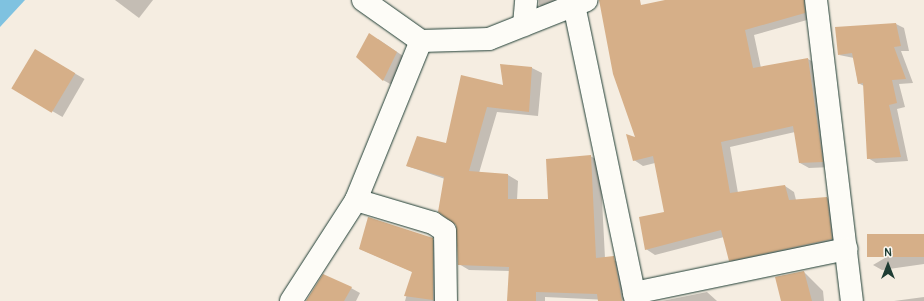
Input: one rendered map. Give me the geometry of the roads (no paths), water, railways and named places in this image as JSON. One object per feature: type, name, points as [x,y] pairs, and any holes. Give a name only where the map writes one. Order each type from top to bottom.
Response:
[{"type":"street","points":[[363,0],[421,41],[490,39],[580,2],[635,297],[847,250]]},
{"type":"street","points":[[524,25],[526,0]]},
{"type":"street","points":[[816,0],[852,301]]},
{"type":"street","points":[[292,301],[356,200],[421,41]]},
{"type":"street","points":[[356,200],[433,223],[445,231],[446,301]]},
{"type":"water","points":[[0,0],[25,0],[0,27]]}]
